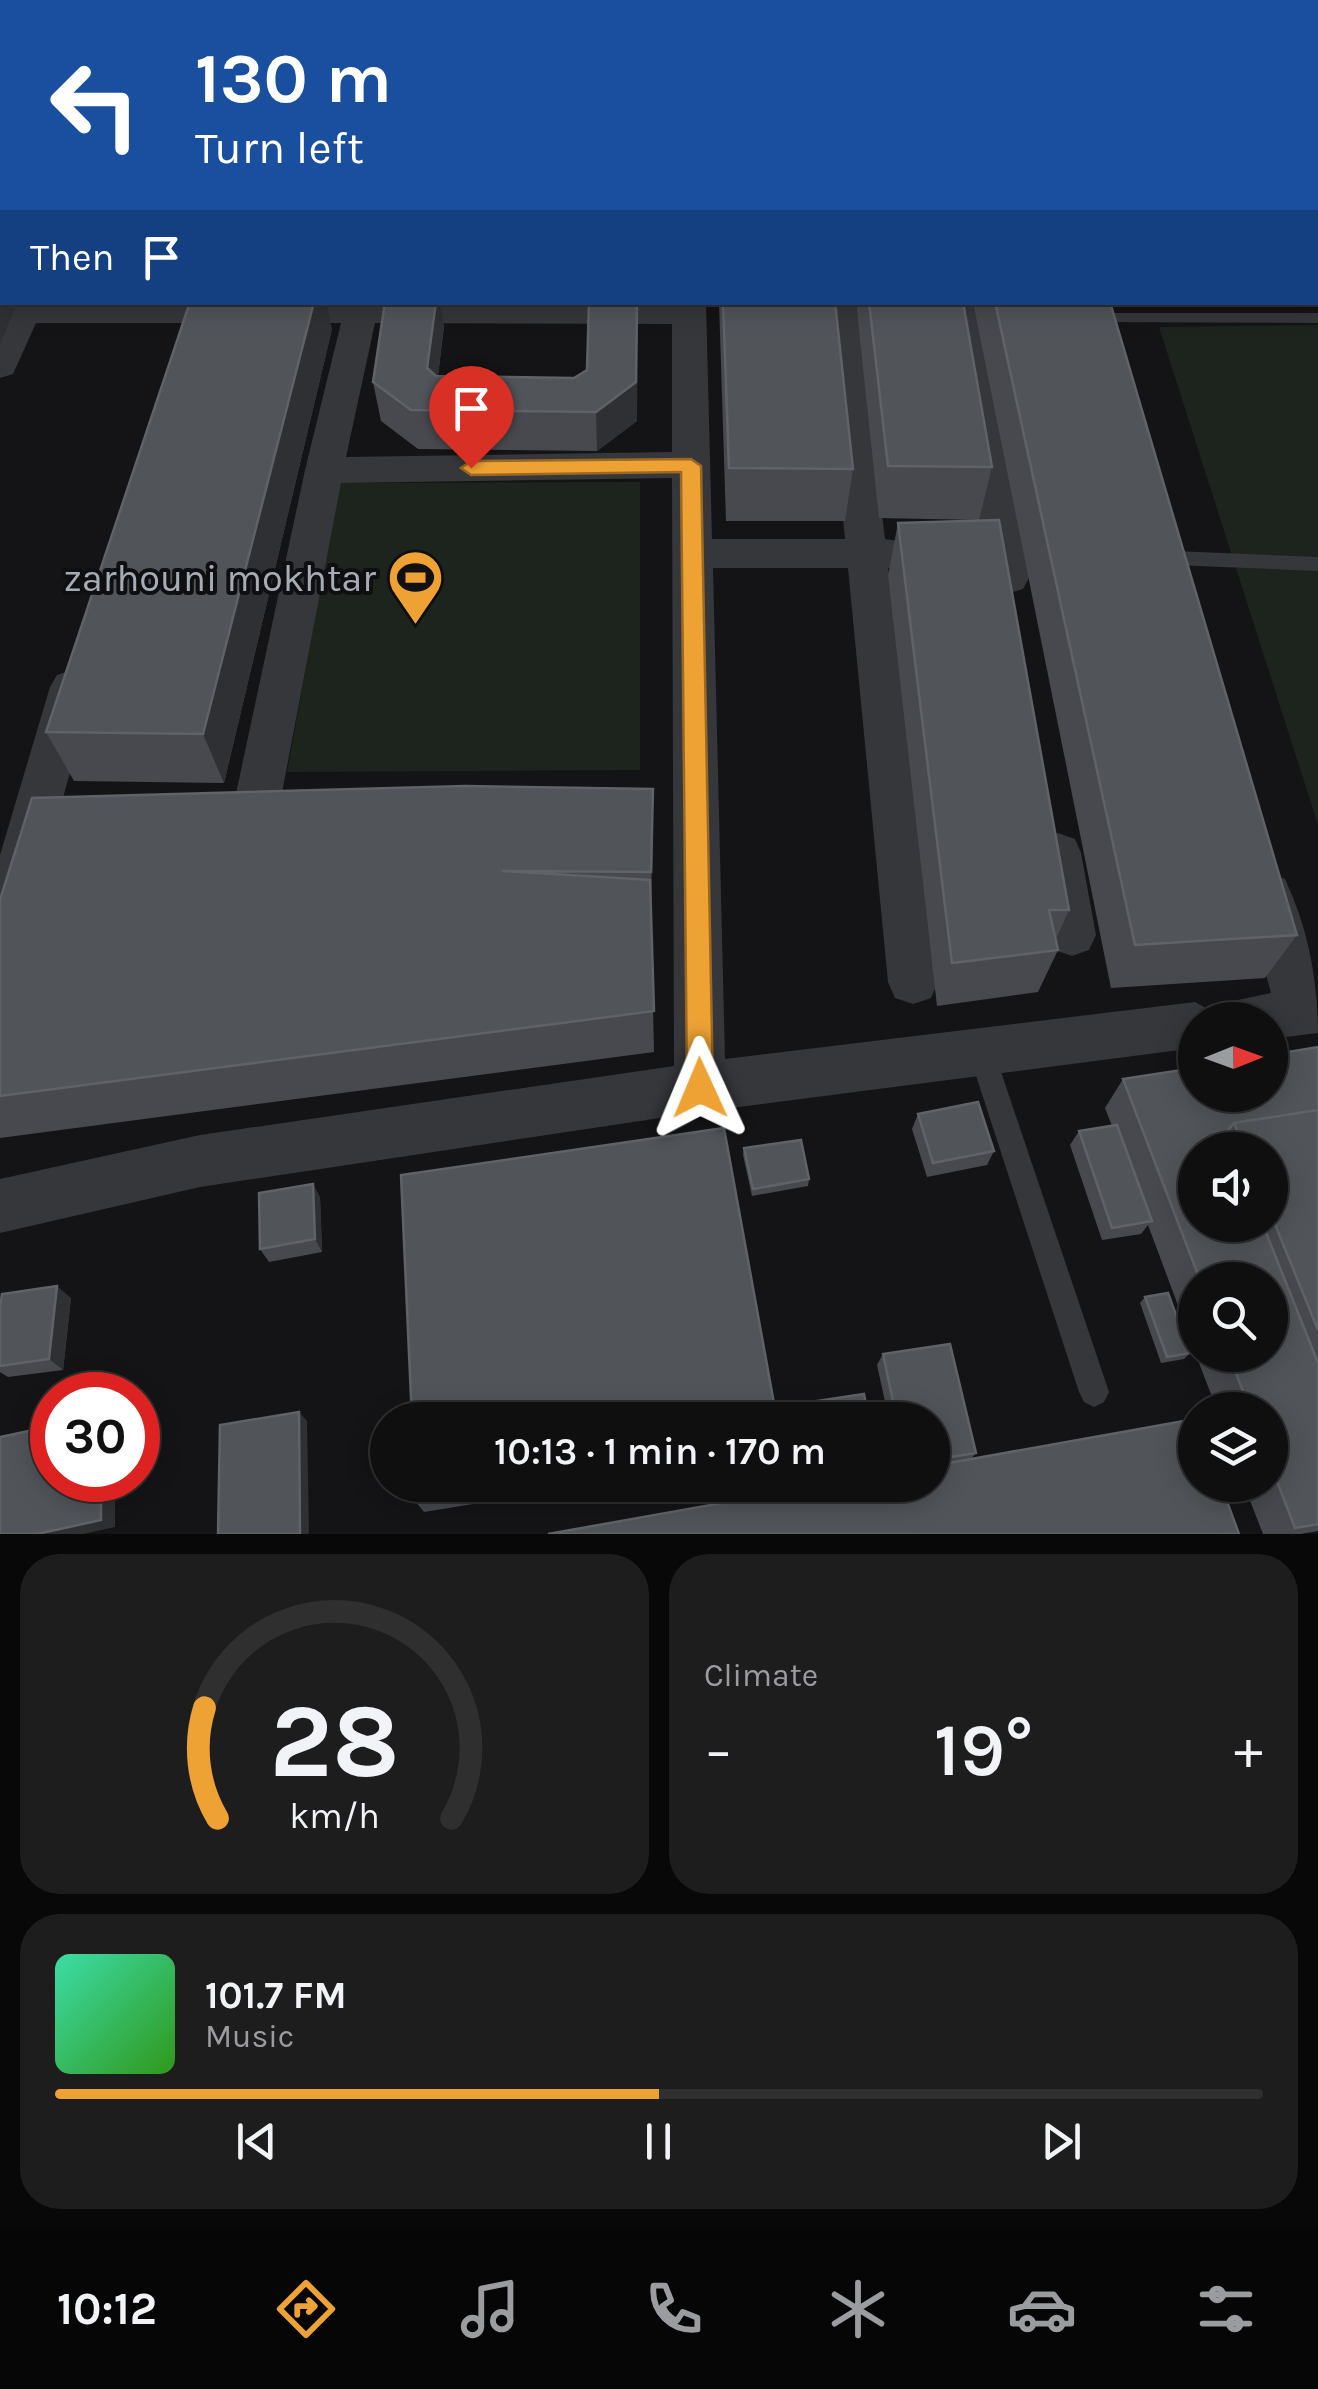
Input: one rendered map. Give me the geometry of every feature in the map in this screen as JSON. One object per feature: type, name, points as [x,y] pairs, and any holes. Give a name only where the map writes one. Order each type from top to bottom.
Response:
[{"type":"street","points":[[839,305],[913,982]]},
{"type":"street","points":[[957,305],[965,552],[1014,609]]},
{"type":"street","points":[[0,366],[25,307],[189,315],[362,308],[689,308],[692,554],[676,802],[700,1088]]},
{"type":"street","points":[[258,803],[324,470],[362,308]]},
{"type":"street","points":[[324,470],[691,466]]},
{"type":"street","points":[[692,554],[965,552]]},
{"type":"street","points":[[0,937],[36,802],[83,652]]},
{"type":"street","points":[[36,802],[92,803]]},
{"type":"street","points":[[1052,820],[1072,934]]},
{"type":"street","points":[[1259,861],[1310,1011]]},
{"type":"street","points":[[0,1206],[161,1168],[700,1088],[1178,1027]]},
{"type":"lane","points":[[1107,325],[1318,318]]},
{"type":"lane","points":[[1173,559],[1318,564]]},
{"type":"lane","points":[[981,1051],[1094,1392]]},
{"type":"shaded area","points":[[1318,325],[1318,825],[1159,327]]},
{"type":"shaded area","name":"zarhouni mokhtar","points":[[640,482],[640,770],[287,772],[339,483]]},
{"type":"building","points":[[189,305],[313,305],[203,734],[46,732]]},
{"type":"building","points":[[385,305],[436,305],[427,368],[436,376],[574,378],[587,370],[589,305],[637,305],[636,382],[596,412],[411,410],[373,382]]},
{"type":"building","points":[[723,305],[835,305],[853,469],[729,468]]},
{"type":"building","points":[[869,305],[964,305],[992,467],[888,466]]},
{"type":"building","points":[[996,305],[1111,305],[1297,935],[1135,945]]},
{"type":"building","points":[[999,520],[1069,910],[1049,910],[1058,950],[952,963],[898,523]]},
{"type":"building","points":[[465,786],[653,789],[651,872],[502,871],[650,880],[654,1011],[0,1096],[0,900],[32,798]]},
{"type":"building","points":[[1318,1047],[1318,1110],[1234,1123],[1227,1132],[1178,1132],[1178,1223],[1123,1079],[1178,1071],[1178,1112],[1288,1112],[1288,1052]]},
{"type":"building","points":[[978,1102],[994,1151],[933,1163],[918,1114]]},
{"type":"building","points":[[1318,1110],[1318,1330],[1282,1242],[1288,1242],[1288,1132],[1238,1132],[1234,1123]]},
{"type":"building","points":[[1117,1125],[1152,1221],[1112,1228],[1079,1131]]},
{"type":"building","points":[[724,1128],[774,1402],[411,1402],[401,1175]]},
{"type":"building","points":[[801,1140],[809,1179],[753,1189],[744,1148]]},
{"type":"building","points":[[313,1184],[315,1239],[260,1249],[259,1193]]},
{"type":"building","points":[[1185,1242],[1270,1242],[1278,1262],[1193,1262]]},
{"type":"building","points":[[57,1286],[49,1359],[0,1366],[2,1294]]},
{"type":"building","points":[[1288,1288],[1318,1363],[1318,1524],[1295,1528],[1285,1502],[1288,1392],[1243,1392],[1235,1372],[1288,1372]]},
{"type":"building","points":[[1168,1293],[1178,1320],[1178,1355],[1167,1357],[1145,1297]]},
{"type":"building","points":[[950,1344],[976,1453],[950,1457],[950,1402],[893,1402],[883,1354]]},
{"type":"building","points":[[864,1394],[866,1402],[810,1402]]},
{"type":"building","points":[[299,1412],[300,1534],[218,1534],[220,1425]]},
{"type":"building","points":[[1178,1422],[1178,1502],[1227,1502],[1239,1534],[548,1534],[728,1502],[950,1502],[950,1463]]},
{"type":"building","points":[[30,1431],[30,1502],[101,1502],[101,1520],[37,1534],[0,1534],[0,1437]]},
{"type":"place","name":"zarhouni mokhtar","points":[[415,627]]},
{"type":"route","points":[[471,468],[691,466],[700,1088]]}]
